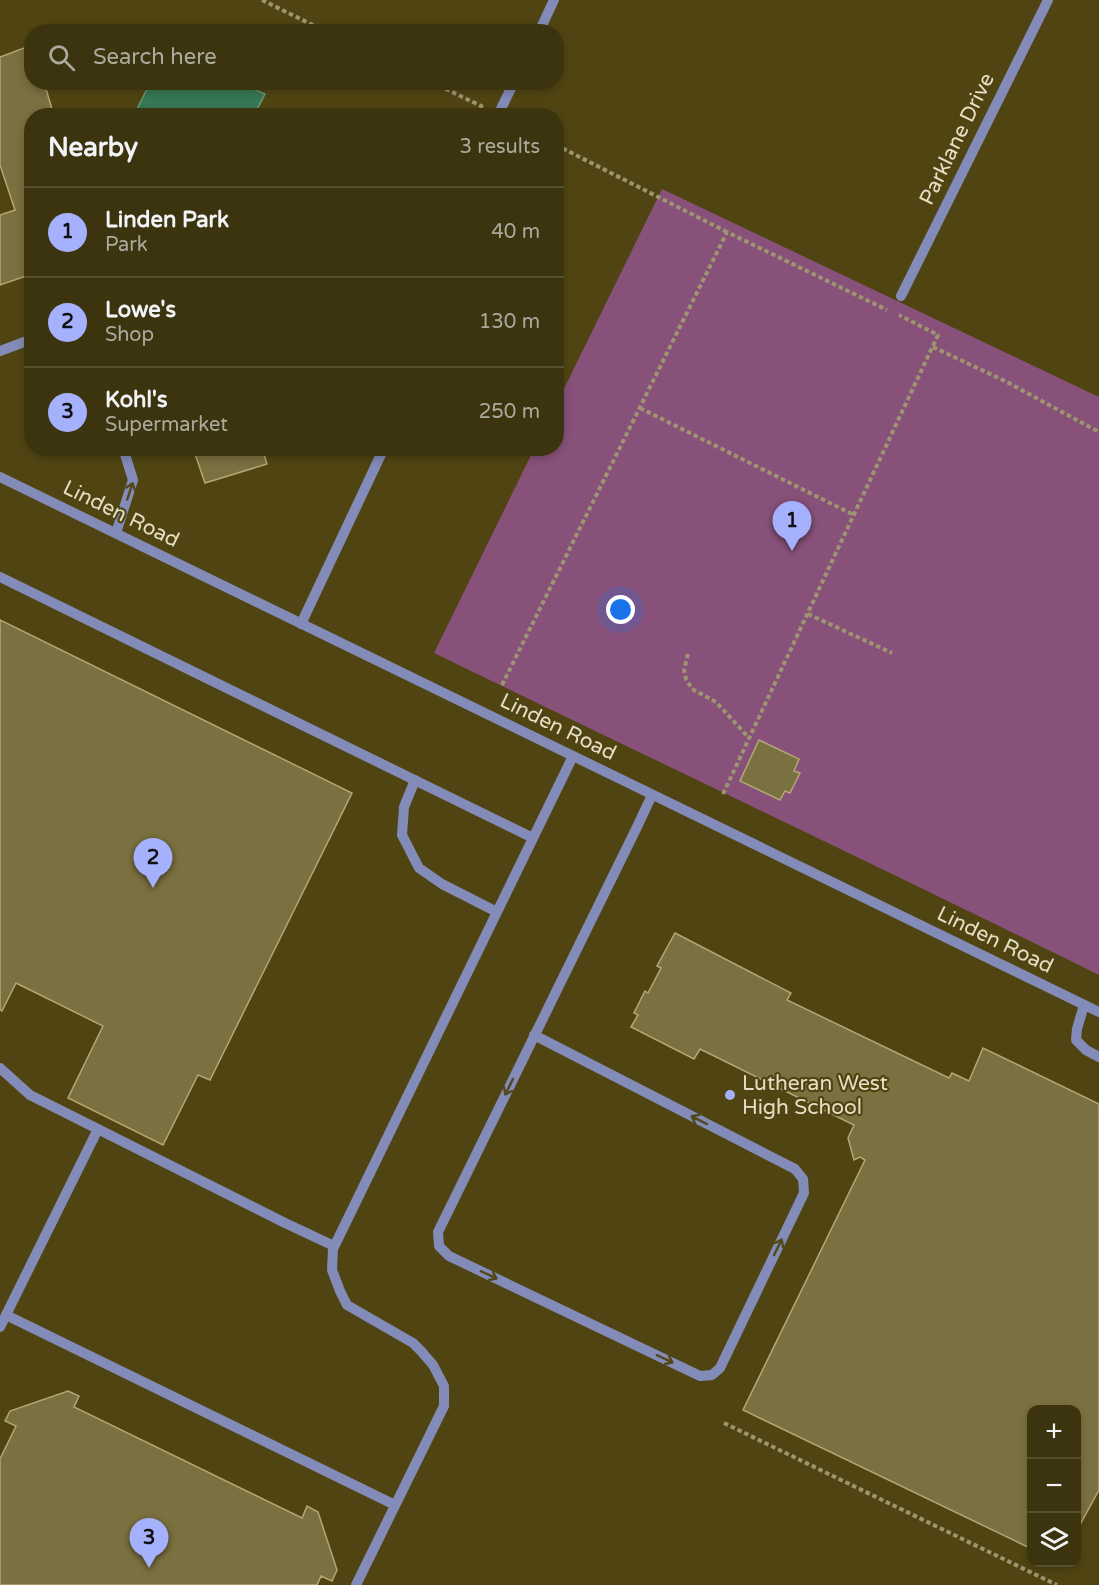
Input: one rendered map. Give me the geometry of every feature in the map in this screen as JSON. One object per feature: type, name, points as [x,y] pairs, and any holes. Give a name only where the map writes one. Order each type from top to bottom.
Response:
[{"type":"street","points":[[543,24],[554,0]]},
{"type":"street","name":"Parklane Drive","points":[[901,296],[1048,0]]},
{"type":"street","points":[[501,108],[510,90]]},
{"type":"street","points":[[0,351],[24,342]]},
{"type":"street","points":[[116,533],[134,480],[126,456]]},
{"type":"street","points":[[301,624],[380,456]]},
{"type":"street","name":"Linden Road","points":[[0,477],[1099,1012]]},
{"type":"street","points":[[0,577],[533,838]]},
{"type":"street","points":[[356,1585],[444,1406],[444,1386],[433,1365],[413,1343],[347,1305],[332,1270],[333,1249],[573,756]]},
{"type":"street","points":[[415,780],[404,807],[402,835],[419,868],[442,884],[497,912]]},
{"type":"street","points":[[534,1035],[795,1169],[803,1179],[804,1193],[720,1368],[712,1375],[700,1376],[449,1256],[439,1246],[438,1232],[534,1035],[652,795]]},
{"type":"street","points":[[1084,1005],[1076,1040],[1086,1050],[1099,1057]]},
{"type":"street","points":[[0,1068],[30,1095],[334,1246]]},
{"type":"street","points":[[0,1327],[98,1129]]},
{"type":"street","points":[[6,1315],[395,1505]]},
{"type":"path","points":[[262,0],[311,24]]},
{"type":"path","points":[[448,90],[484,108]]},
{"type":"path","points":[[564,149],[887,310]]},
{"type":"path","points":[[502,685],[727,232]]},
{"type":"path","points":[[723,794],[938,335],[898,315]]},
{"type":"path","points":[[933,347],[1005,381],[1099,432]]},
{"type":"path","points":[[640,408],[854,515]]},
{"type":"path","points":[[808,614],[892,653]]},
{"type":"path","points":[[688,654],[684,670],[692,689],[716,702],[749,738]]},
{"type":"path","points":[[724,1423],[1057,1585]]},
{"type":"shaded area","points":[[146,90],[256,90],[265,94],[258,108],[138,108]]},
{"type":"shaded area","points":[[662,189],[1099,397],[1099,975],[434,653],[531,456],[564,456],[564,389]]},
{"type":"building","points":[[24,48],[24,90],[46,90],[52,108],[24,108],[24,277],[0,285],[0,215],[15,210],[0,165],[0,57]]},
{"type":"building","points":[[196,456],[264,456],[267,464],[205,483]]},
{"type":"building","points":[[0,620],[352,793],[210,1080],[198,1075],[163,1145],[68,1098],[103,1026],[16,983],[2,1011],[0,1010]]},
{"type":"building","points":[[759,740],[799,759],[794,771],[800,773],[790,793],[785,791],[780,800],[740,781]]},
{"type":"building","name":"Lutheran West High School","points":[[675,933],[791,993],[787,1000],[949,1078],[952,1073],[969,1081],[983,1048],[1099,1104],[1099,1490],[1081,1523],[1081,1405],[1027,1405],[1027,1547],[743,1410],[865,1160],[860,1157],[854,1160],[848,1138],[854,1125],[700,1049],[694,1059],[631,1027],[638,1015],[634,1013],[645,991],[648,993],[661,968],[657,966]]},
{"type":"building","points":[[68,1391],[79,1396],[74,1407],[302,1518],[307,1506],[318,1512],[337,1570],[332,1581],[321,1576],[317,1585],[0,1585],[0,1459],[16,1426],[5,1421],[10,1411]]},
{"type":"place","name":"Linden Park","points":[[792,551]]},
{"type":"place","name":"Lowe's","points":[[153,888]]},
{"type":"place","name":"Lutheran West High School","points":[[730,1095]]},
{"type":"place","name":"Kohl's","points":[[149,1568]]}]
